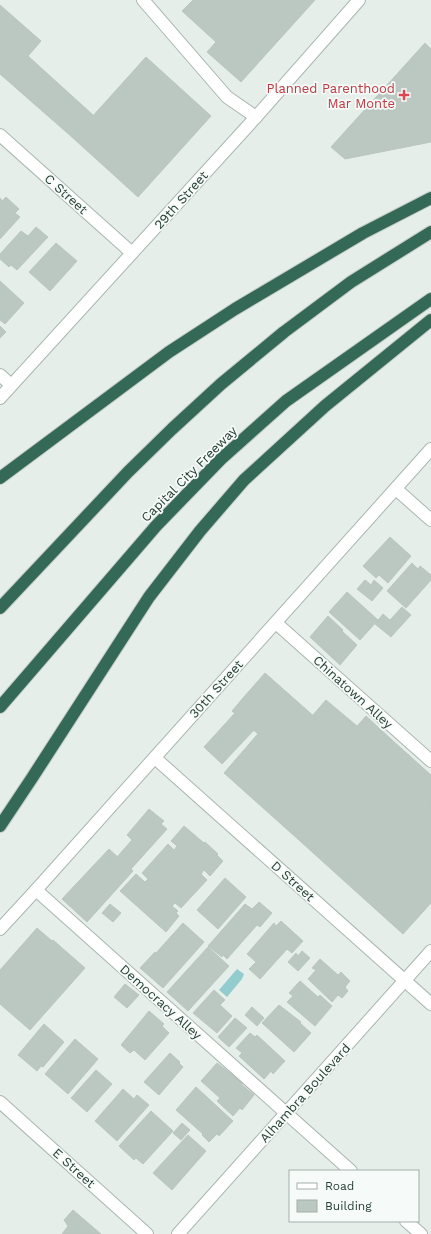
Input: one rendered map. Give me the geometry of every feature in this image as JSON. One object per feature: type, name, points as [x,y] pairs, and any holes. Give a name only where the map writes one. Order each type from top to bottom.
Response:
[{"type":"highway","points":[[0,478],[169,352],[235,309],[363,233],[431,198]]},
{"type":"highway","points":[[0,608],[128,472],[221,384],[284,332],[351,282],[431,232]]},
{"type":"highway","name":"Capital City Freeway","points":[[0,706],[156,526],[221,459],[286,401],[431,299]]},
{"type":"highway","points":[[0,826],[149,597],[200,530],[244,480],[325,406],[431,320]]},
{"type":"street","points":[[143,0],[227,97],[256,117]]},
{"type":"street","name":"29th Street","points":[[0,398],[256,117],[359,0]]},
{"type":"street","name":"C Street","points":[[0,135],[132,253]]},
{"type":"street","points":[[0,375],[12,385]]},
{"type":"street","name":"30th Street","points":[[0,929],[431,449]]},
{"type":"street","points":[[396,488],[431,520]]},
{"type":"street","name":"Chinatown Alley","points":[[276,623],[431,761]]},
{"type":"street","name":"D Street","points":[[155,758],[431,1004]]},
{"type":"street","name":"Democracy Alley","points":[[36,890],[350,1170]]},
{"type":"street","name":"Alhambra Boulevard","points":[[178,1234],[431,951]]},
{"type":"street","name":"E Street","points":[[0,1102],[147,1234]]},
{"type":"street","points":[[407,1222],[421,1234]]},
{"type":"water","points":[[237,969],[244,974],[242,979],[227,997],[219,990]]},
{"type":"building","points":[[193,0],[315,0],[241,82],[207,52],[216,42],[182,11]]},
{"type":"building","points":[[0,5],[41,41],[28,56],[93,115],[73,138],[0,74]]},
{"type":"building","name":"Planned Parenthood Mar Monte","points":[[425,43],[431,49],[431,142],[345,159],[331,147]]},
{"type":"building","points":[[146,57],[211,116],[138,197],[73,138]]},
{"type":"building","points":[[6,197],[19,209],[15,213],[20,217],[0,239],[0,198],[2,201]]},
{"type":"building","points":[[36,227],[48,237],[17,270],[11,265],[9,267],[0,259],[0,254],[21,231],[28,236]]},
{"type":"building","points":[[56,243],[77,261],[50,291],[29,272]]},
{"type":"building","points":[[0,281],[24,303],[5,324],[0,320]]},
{"type":"building","points":[[0,326],[6,332],[0,338]]},
{"type":"building","points":[[390,537],[411,556],[388,583],[379,575],[376,578],[363,566]]},
{"type":"building","points":[[412,563],[418,569],[420,566],[431,575],[431,580],[406,608],[387,591]]},
{"type":"building","points":[[365,580],[371,585],[374,580],[383,588],[372,601],[357,589]]},
{"type":"building","points":[[347,592],[378,620],[360,640],[329,612]]},
{"type":"building","points":[[402,607],[411,615],[399,628],[390,620]]},
{"type":"building","points":[[383,614],[399,628],[391,637],[375,624]]},
{"type":"building","points":[[328,616],[357,645],[340,665],[310,637]]},
{"type":"building","points":[[265,673],[343,742],[321,767],[243,698]]},
{"type":"building","points":[[243,698],[269,721],[258,734],[232,711]]},
{"type":"building","points":[[326,700],[357,726],[343,742],[313,715]]},
{"type":"building","points":[[235,713],[254,730],[222,764],[204,747]]},
{"type":"building","points":[[366,716],[392,740],[347,790],[321,767]]},
{"type":"building","points":[[269,721],[347,790],[300,841],[224,773]]},
{"type":"building","points":[[392,740],[431,775],[431,801],[352,888],[300,841]]},
{"type":"building","points":[[431,801],[431,903],[403,934],[352,888]]},
{"type":"building","points":[[149,809],[164,821],[161,824],[167,829],[131,869],[117,857],[132,840],[127,835]]},
{"type":"building","points":[[184,826],[204,843],[205,842],[223,861],[210,876],[204,870],[201,874],[207,880],[181,908],[175,903],[172,906],[178,911],[176,913],[179,916],[166,932],[120,891],[136,874],[145,882],[148,879],[142,873],[168,844],[174,850],[177,846],[171,841]]},
{"type":"building","points":[[109,849],[133,871],[87,922],[62,899]]},
{"type":"building","points":[[225,878],[246,897],[218,929],[197,910]]},
{"type":"building","points":[[259,902],[272,913],[260,927],[257,925],[227,959],[208,946],[245,904],[252,909]]},
{"type":"building","points":[[110,904],[121,913],[113,922],[102,913]]},
{"type":"building","points":[[281,921],[303,941],[292,953],[287,949],[260,979],[249,969],[256,962],[247,954],[274,923],[276,926]]},
{"type":"building","points":[[183,923],[204,942],[163,988],[140,968],[155,952],[156,953]]},
{"type":"building","points":[[37,928],[85,968],[30,1030],[0,1004],[0,970]]},
{"type":"building","points":[[208,947],[229,966],[188,1011],[167,992]]},
{"type":"building","points":[[302,951],[310,958],[298,971],[288,962],[296,953],[298,956]]},
{"type":"building","points":[[320,959],[338,975],[341,972],[350,981],[345,987],[348,991],[342,998],[338,995],[332,1002],[308,979],[316,970],[312,968]]},
{"type":"building","points":[[300,981],[318,997],[320,995],[332,1006],[315,1026],[287,1002],[293,996],[289,993]]},
{"type":"building","points":[[125,984],[139,995],[127,1008],[114,997]]},
{"type":"building","points":[[214,990],[225,1000],[220,1005],[232,1016],[217,1033],[193,1013]]},
{"type":"building","points":[[279,1005],[301,1022],[300,1023],[311,1033],[294,1052],[262,1023]]},
{"type":"building","points":[[252,1007],[264,1018],[257,1026],[245,1015]]},
{"type":"building","points":[[149,1011],[164,1024],[162,1026],[169,1033],[145,1060],[134,1050],[130,1053],[121,1045]]},
{"type":"building","points":[[235,1018],[247,1028],[229,1047],[218,1037]]},
{"type":"building","points":[[44,1024],[64,1042],[43,1067],[41,1066],[37,1071],[18,1055]]},
{"type":"building","points":[[250,1033],[255,1037],[257,1035],[285,1061],[273,1074],[271,1071],[264,1079],[239,1056],[242,1053],[236,1048]]},
{"type":"building","points":[[75,1039],[98,1059],[68,1094],[45,1074]]},
{"type":"building","points":[[170,1053],[180,1062],[179,1063],[183,1067],[159,1095],[144,1082]]},
{"type":"building","points":[[217,1063],[243,1083],[241,1084],[254,1095],[242,1110],[240,1108],[233,1116],[217,1101],[220,1098],[201,1081]]},
{"type":"building","points":[[96,1070],[112,1084],[87,1112],[71,1098]]},
{"type":"building","points":[[196,1087],[233,1121],[219,1136],[217,1134],[209,1142],[202,1135],[203,1134],[176,1110]]},
{"type":"building","points":[[123,1089],[134,1099],[137,1095],[149,1105],[117,1141],[95,1121]]},
{"type":"building","points":[[151,1111],[173,1131],[143,1164],[136,1158],[134,1160],[119,1146]]},
{"type":"building","points":[[182,1123],[190,1130],[181,1140],[173,1133]]},
{"type":"building","points":[[188,1135],[206,1151],[172,1190],[153,1173]]},
{"type":"building","points":[[73,1210],[101,1234],[62,1234],[68,1226],[64,1220]]},
{"type":"place","name":"Planned Parenthood Mar Monte","points":[[404,95]]}]
